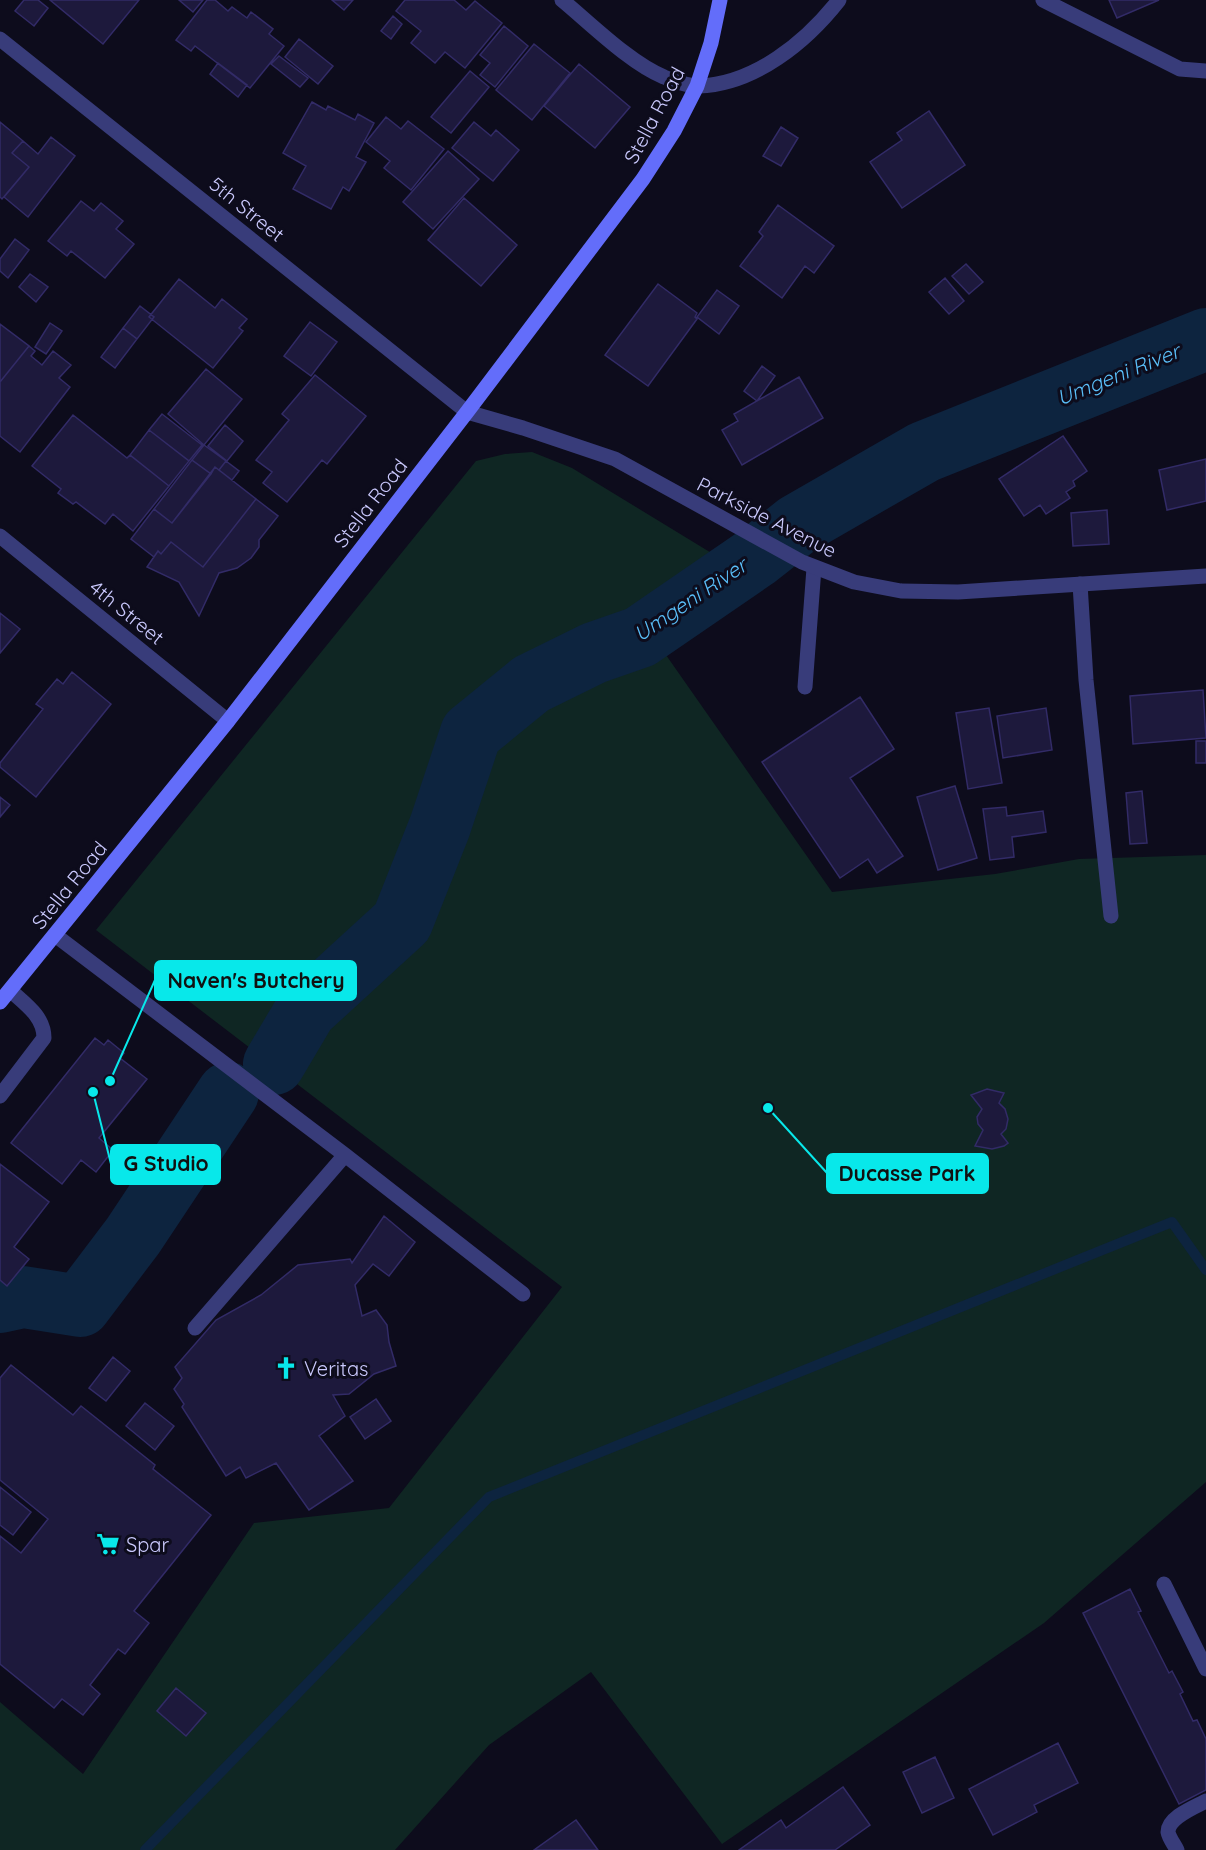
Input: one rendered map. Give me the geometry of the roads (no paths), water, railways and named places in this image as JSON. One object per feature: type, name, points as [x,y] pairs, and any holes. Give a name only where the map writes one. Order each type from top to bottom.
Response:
[{"type":"main road","name":"Stella Road","points":[[5,996],[228,721],[643,180],[675,130],[697,86],[711,43],[720,0]]},
{"type":"street","points":[[562,0],[644,66],[664,77],[697,86],[730,82],[776,59],[824,18],[839,0]]},
{"type":"street","points":[[1043,0],[1180,69],[1206,71]]},
{"type":"street","name":"5th Street","points":[[0,39],[467,412]]},
{"type":"street","name":"Parkside Avenue","points":[[467,412],[615,459],[808,565],[854,582],[901,591],[958,592],[1206,576]]},
{"type":"street","name":"4th Street","points":[[0,536],[228,721]]},
{"type":"street","points":[[805,687],[808,565]]},
{"type":"street","points":[[1080,584],[1086,680],[1111,916]]},
{"type":"street","points":[[55,935],[345,1155],[523,1294]]},
{"type":"street","points":[[0,1096],[44,1038],[44,1028],[40,1020],[5,996]]},
{"type":"street","points":[[195,1328],[345,1155]]},
{"type":"street","points":[[1164,1584],[1206,1669]]},
{"type":"street","points":[[1177,1850],[1168,1834],[1172,1821],[1206,1801]]},
{"type":"waterway","name":"Umgeni River","points":[[274,1064],[306,1010],[402,922],[440,826],[471,733],[531,684],[594,653],[640,637],[755,558],[797,525],[924,452],[1206,339]]},
{"type":"waterway","name":"Umgeni River","points":[[0,1302],[23,1297],[80,1306],[133,1236],[228,1093]]},
{"type":"waterway","points":[[145,1850],[489,1497],[1172,1222],[1206,1270]]},
{"type":"place","name":"Naven's Butchery","points":[[110,1081]]},
{"type":"place","name":"G Studio","points":[[93,1092]]},
{"type":"place","name":"Ducasse Park","points":[[768,1108]]},
{"type":"place","name":"Veritas","points":[[286,1368]]},
{"type":"place","name":"Spar","points":[[108,1544]]}]
